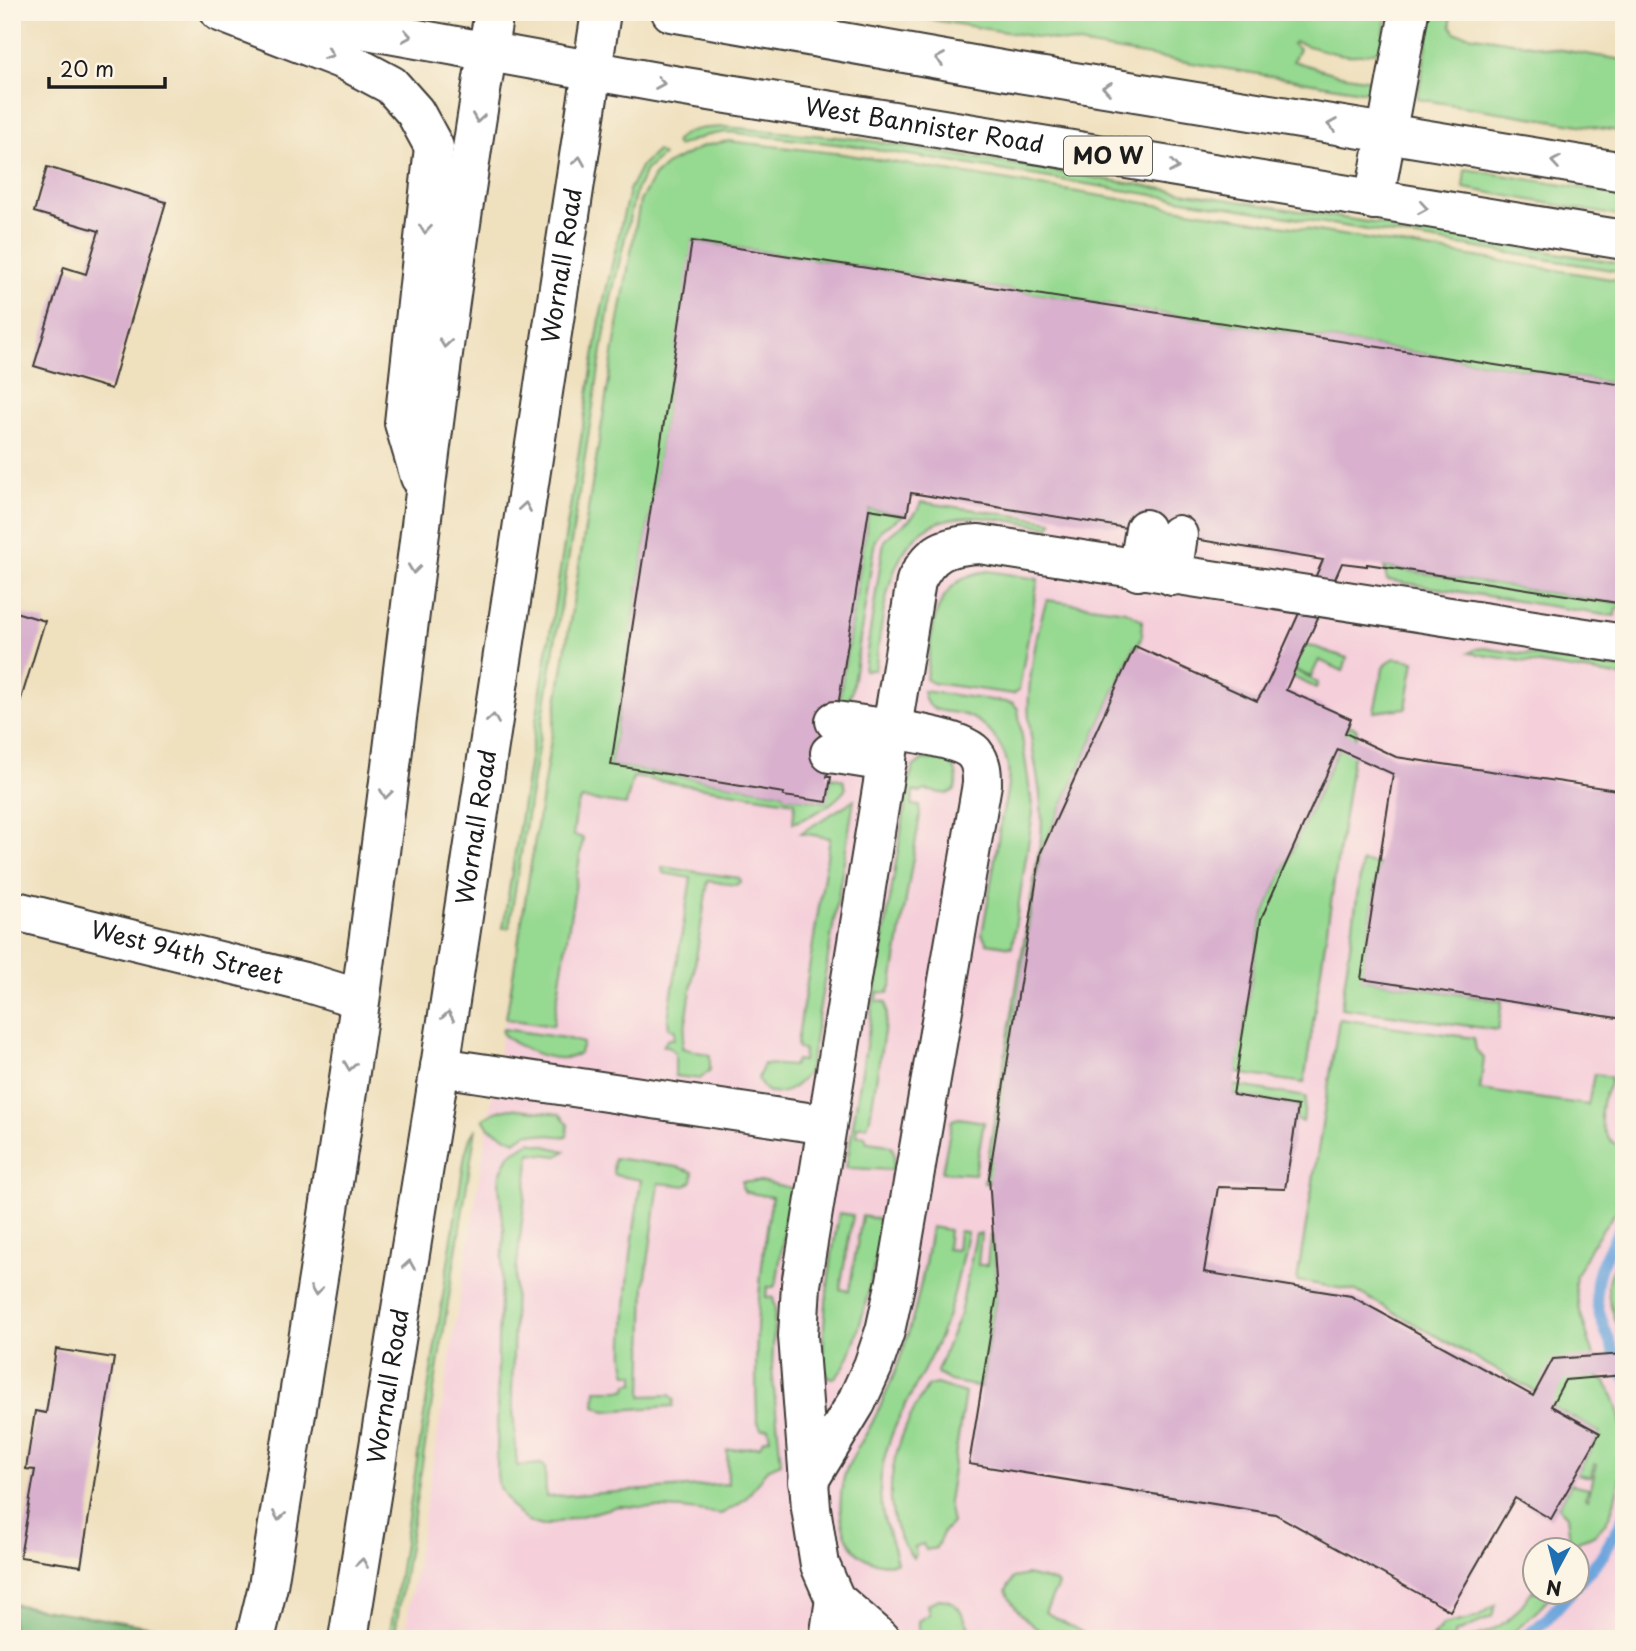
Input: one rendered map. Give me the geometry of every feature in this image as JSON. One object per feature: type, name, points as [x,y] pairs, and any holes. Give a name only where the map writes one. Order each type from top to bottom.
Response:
[{"type":"main road","points":[[220,12],[346,61],[391,85],[415,112],[433,147],[404,423],[424,490]]},
{"type":"main road","name":"West Bannister Road","points":[[267,12],[592,71],[1624,240]]},
{"type":"main road","points":[[256,1639],[270,1573],[337,1157],[360,999],[424,490],[494,12]]},
{"type":"main road","name":"Wornall Road","points":[[352,1636],[601,12]]},
{"type":"main road","points":[[671,12],[1624,173]]},
{"type":"main road","points":[[1374,200],[1409,12]]},
{"type":"main road","points":[[1155,573],[1162,532]]},
{"type":"main road","points":[[881,1639],[835,1599],[820,1565],[808,1482],[799,1336],[801,1285],[916,582],[925,564],[940,551],[958,545],[979,544],[1624,644]]},
{"type":"main road","points":[[808,1482],[862,1391],[884,1331],[896,1281],[982,785],[982,767],[974,754],[963,745],[890,746],[833,737]]},
{"type":"main road","name":"West 94th Street","points":[[12,910],[308,983],[360,999]]},
{"type":"main road","points":[[440,1067],[827,1125]]},
{"type":"main road","points":[[830,1639],[835,1599]]},
{"type":"shaded area","points":[[644,217],[1624,291],[1624,1639],[404,1639],[615,342]]},
{"type":"green space","points":[[885,12],[1387,12],[1382,48],[1371,53],[1338,54],[1295,42],[1292,44],[1299,49],[1293,61],[1336,74],[1376,81],[1373,93]]},
{"type":"green space","points":[[1433,12],[1451,12],[1451,26],[1456,33],[1624,60],[1624,132],[1417,99]]},
{"type":"green space","points":[[726,127],[858,139],[1624,264],[1624,272],[853,146],[727,132],[708,135],[677,146],[675,143],[690,131]]},
{"type":"green space","points":[[728,141],[843,154],[1624,281],[1624,385],[693,241],[611,765],[826,802],[831,777],[843,780],[846,788],[829,805],[793,823],[795,802],[633,777],[626,805],[582,799],[577,806],[573,835],[583,838],[553,1026],[506,1019],[640,201],[654,176],[666,165],[703,146]]},
{"type":"green space","points":[[657,151],[663,155],[646,170],[636,190],[609,307],[509,928],[503,928],[601,313],[629,190],[642,165]]},
{"type":"green space","points":[[1465,169],[1624,195],[1624,217],[1463,188]]},
{"type":"green space","points":[[921,502],[1052,521],[1050,527],[992,518],[958,518],[934,524],[916,537],[902,555],[892,576],[875,670],[864,670],[884,541],[914,515]]},
{"type":"green space","points":[[869,509],[904,515],[882,529],[875,540],[848,703],[839,701]]},
{"type":"green space","points":[[1384,567],[1624,604],[1624,609],[1616,608],[1615,616],[1605,615],[1387,580]]},
{"type":"green space","points":[[988,571],[1038,579],[1019,690],[1013,694],[933,683],[926,679],[933,626],[944,596],[954,585],[969,576]]},
{"type":"green space","points":[[1047,600],[1126,611],[1142,620],[1142,635],[1041,852],[989,1183],[984,1183],[1041,838],[1041,807],[1031,734],[1029,692],[1033,659]]},
{"type":"green space","points":[[1299,645],[1315,647],[1347,658],[1343,671],[1319,660],[1311,677],[1295,670],[1318,683],[1316,688],[1276,669]]},
{"type":"green space","points":[[1484,648],[1617,668],[1624,671],[1624,677],[1469,653]]},
{"type":"green space","points":[[1395,658],[1414,661],[1406,708],[1374,712],[1383,668]]},
{"type":"green space","points":[[923,691],[1013,703],[1018,709],[1033,813],[1012,947],[987,943],[982,934],[1007,792],[1007,762],[997,740],[980,722],[965,715],[933,708],[925,699]]},
{"type":"green space","points":[[1349,725],[1357,729],[1304,1083],[1236,1073],[1261,919]]},
{"type":"green space","points":[[923,759],[951,764],[957,781],[955,790],[947,794],[913,791],[912,805],[919,806],[920,815],[892,984],[888,993],[878,992],[877,1001],[886,1002],[887,1013],[870,1118],[867,1126],[857,1126],[856,1135],[865,1136],[867,1142],[891,1147],[894,1155],[893,1170],[846,1168],[910,777],[913,767]]},
{"type":"green space","points":[[854,800],[810,1066],[800,1082],[792,1088],[784,1092],[769,1092],[762,1087],[758,1078],[764,1064],[793,1066],[796,1060],[803,1061],[804,1050],[798,1049],[797,1043],[830,838],[801,833]]},
{"type":"green space","points":[[1362,862],[1379,864],[1362,979],[1502,1001],[1498,1030],[1341,1008]]},
{"type":"green space","points":[[662,867],[739,878],[741,881],[736,885],[708,881],[682,1048],[710,1055],[710,1070],[700,1079],[675,1076],[675,1053],[668,1046],[663,1046],[668,1039],[674,1039],[675,1030],[669,1029],[668,1018],[691,878],[663,873]]},
{"type":"green space","points":[[1339,1019],[1474,1038],[1476,1050],[1484,1058],[1480,1090],[1588,1105],[1594,1074],[1611,1077],[1602,1103],[1601,1118],[1604,1131],[1617,1146],[1624,1149],[1624,1200],[1591,1246],[1576,1275],[1575,1284],[1598,1378],[1605,1381],[1612,1394],[1621,1422],[1622,1466],[1612,1511],[1607,1521],[1592,1536],[1568,1536],[1567,1516],[1558,1507],[1571,1484],[1589,1488],[1585,1498],[1588,1499],[1597,1464],[1594,1464],[1591,1477],[1577,1474],[1600,1433],[1533,1396],[1534,1391],[1356,1291],[1297,1281]]},
{"type":"green space","points":[[503,1029],[583,1043],[580,1053],[572,1057],[550,1057],[518,1045],[502,1033]]},
{"type":"green space","points":[[1234,1085],[1306,1097],[1303,1122],[1296,1120],[1298,1106],[1233,1095]]},
{"type":"green space","points":[[510,1108],[560,1114],[568,1124],[567,1137],[527,1133],[515,1141],[489,1128],[483,1119]]},
{"type":"green space","points":[[959,1118],[984,1122],[975,1174],[942,1172],[952,1120]]},
{"type":"green space","points":[[476,1128],[394,1639],[389,1639],[465,1155]]},
{"type":"green space","points":[[530,1142],[565,1151],[558,1156],[530,1153],[515,1281],[512,1393],[517,1466],[541,1464],[545,1467],[546,1497],[728,1484],[727,1450],[760,1446],[763,1440],[770,1438],[768,1428],[761,1429],[757,1420],[756,1363],[760,1281],[772,1197],[745,1192],[742,1181],[761,1181],[791,1188],[777,1280],[774,1287],[767,1287],[766,1297],[773,1298],[775,1307],[772,1368],[781,1463],[767,1469],[748,1496],[738,1505],[721,1514],[619,1506],[543,1526],[528,1522],[511,1506],[498,1484],[498,1337],[504,1230],[500,1174],[509,1155]]},
{"type":"green space","points":[[614,1158],[678,1167],[693,1172],[692,1181],[686,1186],[659,1183],[645,1284],[642,1396],[670,1395],[674,1399],[673,1406],[605,1411],[595,1406],[596,1390],[625,1390],[628,1384],[635,1383],[635,1374],[627,1374],[624,1344],[629,1271],[641,1180],[615,1175]]},
{"type":"green space","points":[[839,1213],[853,1215],[840,1289],[849,1291],[862,1216],[884,1220],[858,1330],[851,1352],[834,1378],[829,1377],[825,1366],[824,1324]]},
{"type":"green space","points":[[931,1227],[949,1230],[947,1249],[957,1250],[959,1231],[967,1232],[945,1324],[902,1411],[887,1449],[880,1490],[884,1518],[897,1563],[880,1563],[855,1550],[847,1538],[840,1509],[841,1493],[849,1463],[880,1406],[904,1347],[920,1288]]},
{"type":"green space","points":[[976,1234],[981,1234],[978,1265],[987,1265],[990,1236],[993,1236],[997,1294],[981,1387],[950,1381],[937,1371],[960,1314]]},
{"type":"green space","points":[[1624,1254],[1624,1339],[1611,1305],[1608,1280]]},
{"type":"green space","points":[[936,1384],[965,1393],[948,1502],[952,1523],[944,1531],[936,1548],[926,1550],[923,1544],[914,1547],[916,1554],[913,1558],[900,1538],[893,1516],[893,1471],[898,1448],[916,1405],[928,1386]]},
{"type":"green space","points":[[1026,1575],[1056,1582],[1058,1585],[1045,1612],[1094,1639],[1051,1637],[1028,1621],[1006,1591],[1013,1578]]},
{"type":"green space","points":[[939,1599],[947,1600],[958,1608],[975,1639],[923,1639],[918,1621],[929,1614],[927,1604]]},
{"type":"green space","points":[[12,1604],[202,1635],[201,1639],[12,1639]]},
{"type":"green space","points":[[1495,1605],[1492,1617],[1455,1633],[1455,1639],[1430,1639],[1443,1625],[1478,1617]]},
{"type":"green space","points":[[1541,1606],[1514,1632],[1501,1639],[1467,1639],[1499,1626],[1520,1607]]},
{"type":"building","points":[[47,167],[166,202],[111,389],[34,366],[64,267],[86,274],[99,231],[34,212]]},
{"type":"building","points":[[692,241],[1624,385],[1624,604],[1367,564],[1342,563],[1286,690],[1351,719],[1345,733],[1396,757],[1624,791],[1624,1019],[1361,979],[1393,774],[1338,749],[1261,919],[1233,1095],[1298,1106],[1285,1189],[1218,1187],[1204,1272],[1351,1296],[1533,1396],[1553,1359],[1624,1354],[1624,1375],[1565,1380],[1551,1406],[1600,1433],[1551,1519],[1515,1498],[1450,1611],[1275,1514],[969,1464],[997,1294],[989,1177],[1041,852],[1135,646],[1257,701],[1323,560],[911,493],[907,515],[869,509],[827,777],[831,777],[827,802],[611,765]]},
{"type":"building","points":[[12,611],[45,621],[13,725],[12,725]]},
{"type":"building","points":[[56,1349],[114,1358],[81,1566],[20,1557],[35,1470],[26,1469],[35,1411],[46,1413]]},
{"type":"waterway","points":[[1624,1224],[1610,1247],[1597,1284],[1600,1315],[1624,1376]]},
{"type":"waterway","points":[[1590,1570],[1603,1555],[1624,1517]]},
{"type":"waterway","points":[[1523,1639],[1558,1606]]}]
